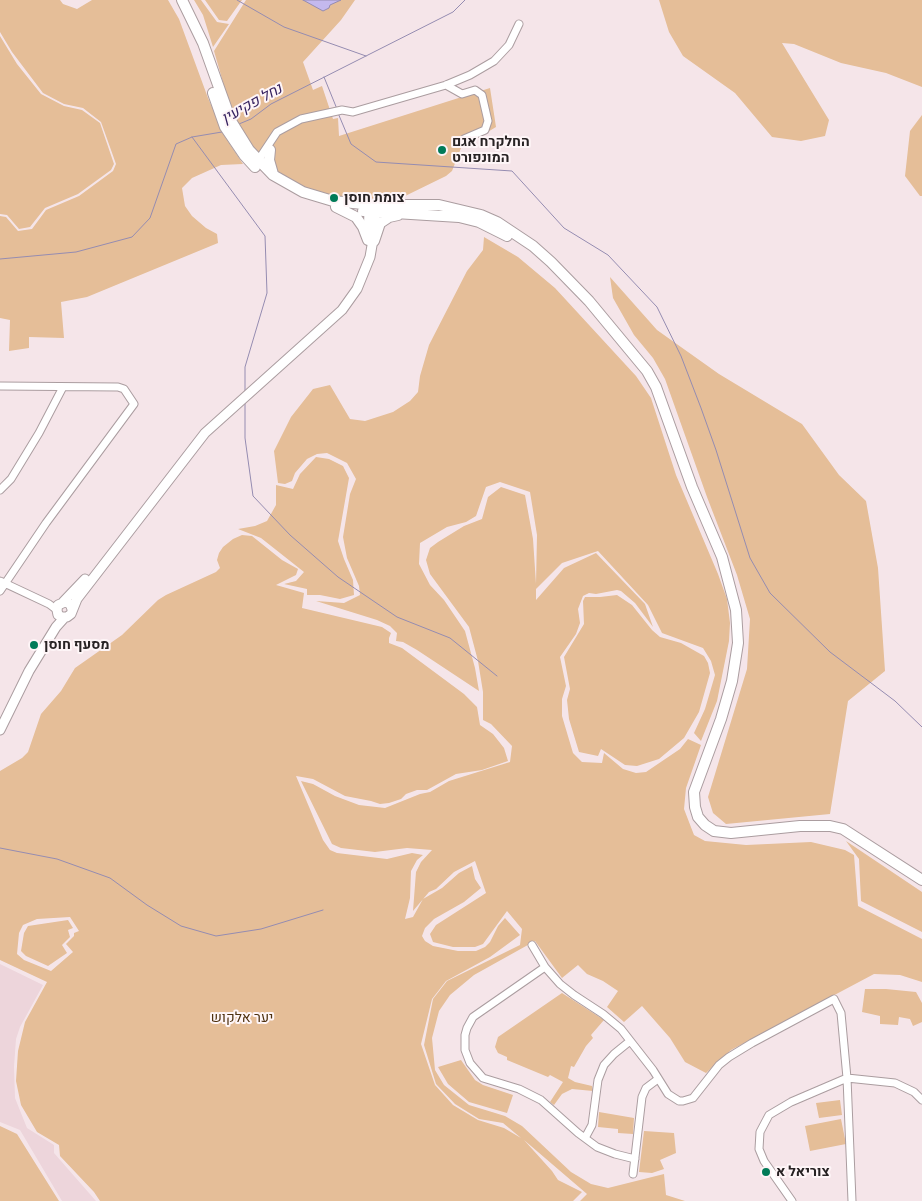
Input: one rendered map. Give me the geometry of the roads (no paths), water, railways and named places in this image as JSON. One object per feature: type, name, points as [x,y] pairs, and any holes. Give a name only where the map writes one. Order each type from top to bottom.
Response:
[{"type":"highway","points":[[182,0],[204,43],[231,122],[267,177],[288,191],[356,217],[371,241]]},
{"type":"highway","points":[[192,18],[213,94],[225,127],[244,155],[303,192],[319,197],[372,209],[459,217],[479,222],[504,233],[542,259],[589,301]]},
{"type":"highway","points":[[250,151],[255,154],[267,150],[273,174]]},
{"type":"highway","points":[[336,208],[372,209],[439,206],[459,209],[489,219],[512,231],[533,246],[589,301],[647,371],[656,387],[692,487],[722,557],[736,610],[738,643],[735,665],[721,719],[694,792],[698,817],[714,831],[731,833],[817,825],[830,826],[843,830],[922,880]]},
{"type":"highway","points":[[371,241],[380,223],[384,220],[409,213]]},
{"type":"main road","points":[[0,730],[29,671],[56,627],[60,609],[68,603],[72,609],[77,599],[205,433],[342,310],[361,281],[370,257],[372,209]]},
{"type":"main road","points":[[0,720],[20,680],[60,609],[69,597],[107,554],[185,449],[225,407],[321,326],[340,306],[352,289],[371,241]]},
{"type":"street","points":[[258,164],[277,132],[301,119],[342,110],[353,112],[446,85],[470,75],[494,61],[509,45],[519,24]]},
{"type":"street","points":[[446,85],[462,94],[475,90],[482,95],[488,121],[485,130],[464,139]]},
{"type":"street","points":[[0,386],[63,388],[118,386],[124,390],[134,404],[2,582],[0,591]]},
{"type":"street","points":[[0,490],[11,479],[63,388]]},
{"type":"street","points":[[2,582],[60,609]]},
{"type":"street","points":[[532,945],[545,967],[566,990],[603,1014],[621,1029],[664,1089],[673,1098],[683,1101],[693,1098],[719,1065],[729,1057],[834,999],[841,1013],[847,1078],[852,1201]]},
{"type":"street","points":[[545,967],[473,1017],[467,1028],[465,1050],[470,1063],[483,1078],[519,1089],[540,1100],[585,1138],[606,1151],[635,1159]]},
{"type":"street","points":[[585,1138],[592,1125],[598,1080],[604,1065],[630,1041]]},
{"type":"street","points":[[792,1201],[764,1162],[759,1149],[760,1132],[769,1115],[791,1102],[847,1078],[895,1084],[914,1092],[922,1100]]},
{"type":"street","points":[[633,1174],[642,1097],[646,1088],[658,1079]]},
{"type":"waterway","points":[[237,0],[284,27],[366,56]]},
{"type":"waterway","name":"נחל פקיעין","points":[[239,124],[251,119],[271,104],[453,12],[465,0]]},
{"type":"waterway","points":[[324,77],[337,109]]},
{"type":"waterway","points":[[338,113],[351,144],[376,162],[512,171],[564,228],[608,255],[657,307],[681,356],[716,450],[750,558],[770,593],[830,652],[895,701],[922,727]]},
{"type":"waterway","name":"נחל פקיעין","points":[[0,259],[76,252],[132,237],[150,218],[176,144],[192,137],[222,132]]},
{"type":"waterway","points":[[192,137],[265,236],[267,293],[245,367],[245,392]]},
{"type":"waterway","points":[[245,403],[245,438],[253,496],[290,535],[338,577],[397,617],[450,638],[497,676]]},
{"type":"waterway","points":[[0,848],[57,859],[110,878],[147,905],[181,926],[216,936],[261,929],[323,910]]},
{"type":"place","name":"החלקרח אגם המונפורט","points":[[442,150]]},
{"type":"place","name":"צומת חוסן","points":[[334,198]]},
{"type":"place","name":"מסעף חוסן","points":[[34,645]]},
{"type":"place","name":"צוריאל א","points":[[766,1172]]},
{"type":"park label","name":"יער אלקוש","points":[[242,1018]]}]
